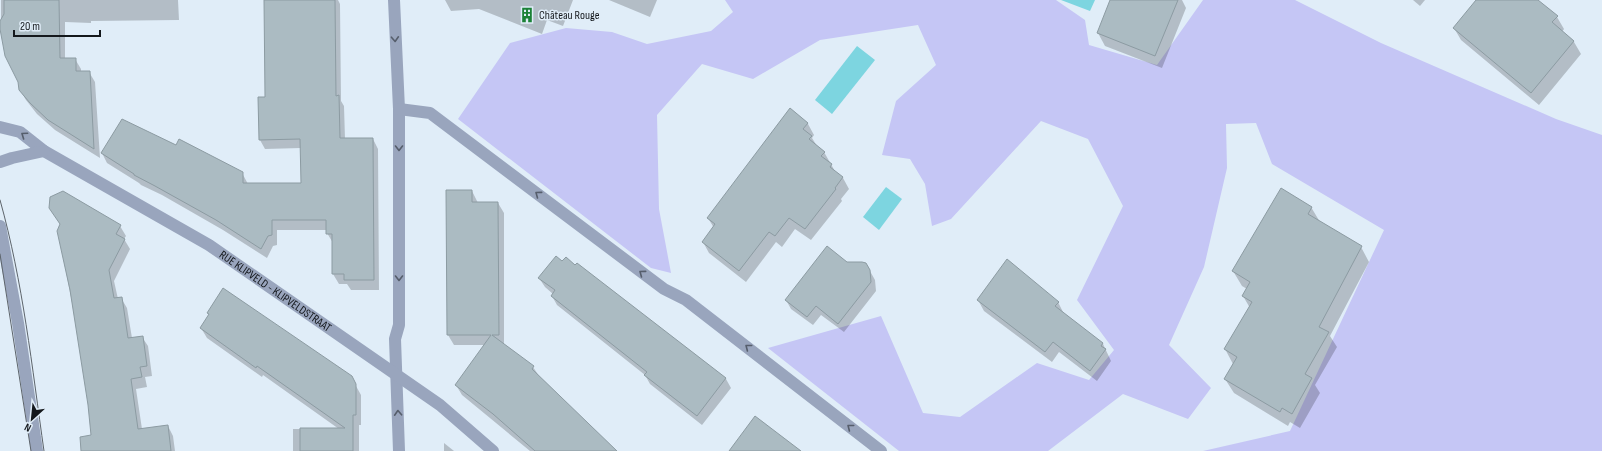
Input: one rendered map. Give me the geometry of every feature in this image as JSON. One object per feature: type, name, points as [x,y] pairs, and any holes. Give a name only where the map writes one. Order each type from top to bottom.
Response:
[{"type":"street","points":[[394,0],[399,109],[399,325],[395,339],[399,451]]},
{"type":"street","points":[[399,109],[430,113],[664,289],[686,300],[881,451]]},
{"type":"street","name":"RUE KLIPVELD - KLIPVELDSTRAAT","points":[[0,127],[20,132],[44,151],[209,245],[440,405],[493,451]]},
{"type":"street","points":[[0,162],[44,151]]},
{"type":"street","points":[[0,226],[18,323],[37,451]]},
{"type":"shaded area","points":[[725,0],[1056,0],[1085,20],[1089,45],[1157,65],[1203,0],[1295,0],[1381,43],[1556,119],[1602,135],[1602,451],[1203,451],[1290,431],[1384,230],[1272,164],[1256,123],[1226,124],[1227,168],[1204,267],[1169,345],[1211,388],[1188,419],[1123,394],[1048,451],[899,451],[768,348],[881,316],[923,413],[960,417],[1037,363],[1089,380],[1114,350],[1077,300],[1123,206],[1088,139],[1041,121],[951,219],[932,226],[925,184],[910,159],[882,155],[896,101],[936,65],[918,25],[820,40],[753,79],[702,64],[657,115],[659,209],[671,273],[651,268],[458,119],[510,43],[566,28],[612,32],[647,44],[711,31],[733,12]]},
{"type":"shaded area","points":[[1061,0],[1095,0],[1090,11]]},
{"type":"shaded area","points":[[857,46],[875,60],[832,114],[815,100]]},
{"type":"shaded area","points":[[886,187],[902,199],[879,230],[863,217]]},
{"type":"building","points":[[4,0],[59,0],[60,58],[76,58],[76,71],[90,71],[94,149],[48,120],[19,90],[18,82],[5,56],[0,29],[0,21],[4,14]]},
{"type":"building","points":[[264,0],[335,0],[336,96],[339,95],[340,138],[373,138],[374,280],[344,280],[344,274],[332,274],[332,234],[326,234],[326,220],[272,220],[272,235],[268,236],[261,249],[216,220],[134,175],[101,153],[122,119],[176,145],[179,139],[243,172],[243,183],[301,183],[300,139],[259,140],[258,97],[265,97]]},
{"type":"building","points":[[1110,0],[1178,0],[1155,56],[1097,33]]},
{"type":"building","points":[[1476,0],[1538,0],[1558,16],[1552,22],[1574,41],[1531,93],[1453,28]]},
{"type":"building","points":[[790,108],[808,123],[803,129],[812,136],[809,139],[825,152],[821,156],[832,164],[830,167],[843,177],[835,188],[836,189],[805,229],[789,218],[775,236],[769,232],[739,271],[702,242],[715,224],[707,218]]},
{"type":"building","points":[[1281,188],[1312,207],[1308,214],[1362,246],[1319,327],[1329,332],[1305,374],[1312,378],[1292,414],[1282,408],[1280,412],[1224,379],[1237,357],[1224,349],[1252,302],[1242,296],[1250,282],[1232,271]]},
{"type":"building","points":[[446,190],[472,190],[472,202],[498,202],[499,335],[492,335],[534,366],[532,369],[617,451],[535,451],[493,414],[455,385],[491,335],[447,335]]},
{"type":"building","points":[[63,191],[121,225],[116,234],[125,239],[109,270],[114,298],[122,297],[128,338],[143,336],[147,366],[140,367],[142,377],[131,379],[138,429],[168,425],[171,451],[81,451],[80,437],[91,435],[88,405],[70,290],[57,231],[60,224],[49,208],[50,197]]},
{"type":"building","points":[[827,246],[847,262],[866,263],[870,270],[871,282],[838,324],[816,306],[807,317],[785,300]]},
{"type":"building","points":[[556,256],[562,261],[566,257],[575,265],[577,263],[726,378],[697,416],[644,375],[647,372],[551,296],[555,290],[538,278]]},
{"type":"building","points":[[1007,259],[1059,302],[1055,306],[1103,343],[1101,346],[1106,349],[1090,371],[1053,342],[1045,352],[977,300]]},
{"type":"building","points":[[223,288],[352,376],[356,384],[356,415],[353,415],[353,451],[300,451],[300,428],[345,428],[200,328],[209,314],[207,313]]},
{"type":"building","points":[[755,416],[801,451],[729,451]]},
{"type":"tram line","points":[[0,200],[21,293],[44,451]]},
{"type":"tram line","points":[[0,254],[31,451]]},
{"type":"place","name":"Château Rouge","points":[[527,15]]}]
